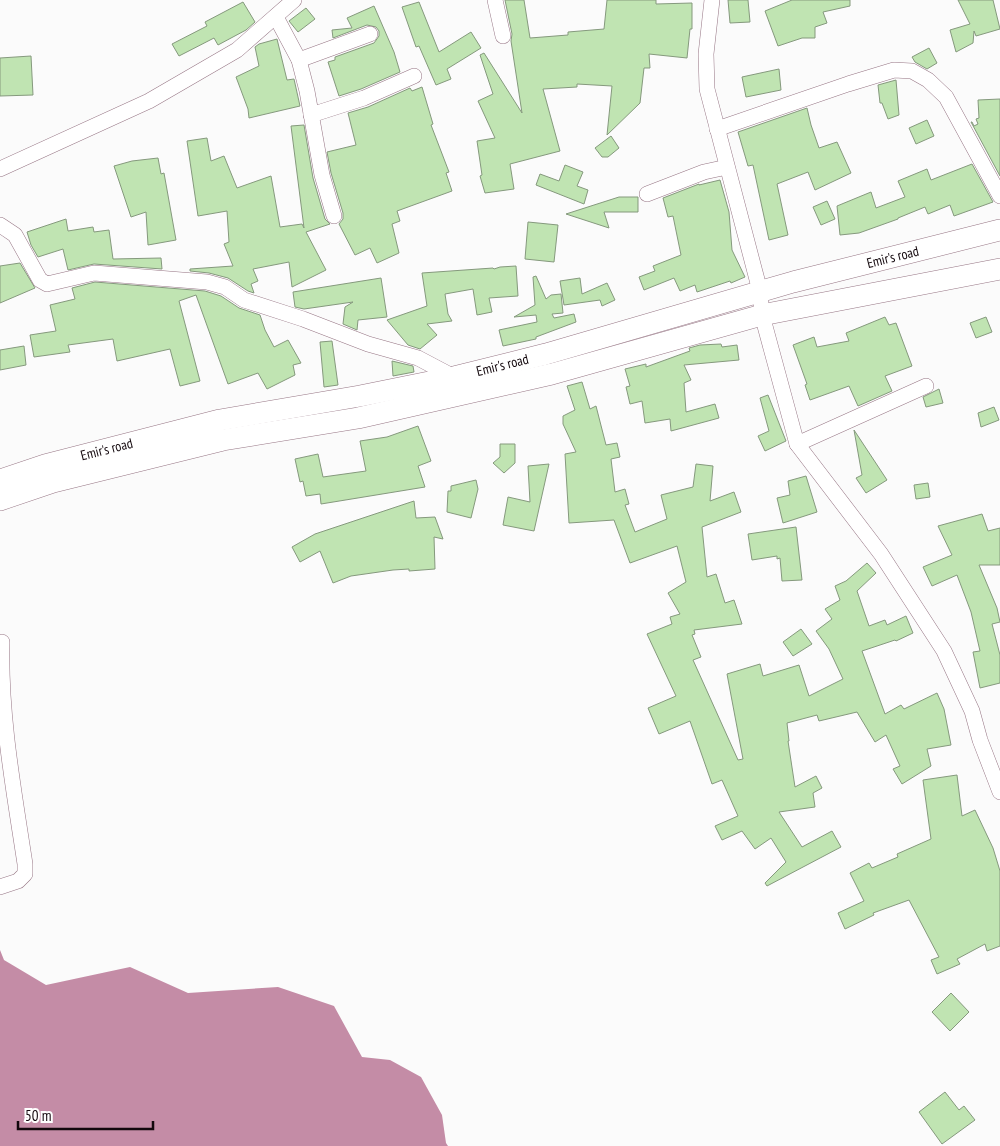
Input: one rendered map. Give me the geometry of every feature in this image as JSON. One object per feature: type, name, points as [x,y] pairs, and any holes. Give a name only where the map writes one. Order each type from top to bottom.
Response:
[{"type":"main road","name":"Emir's road","points":[[0,480],[45,465],[220,420],[360,396],[454,377],[546,354],[760,291],[1000,230]]},
{"type":"main road","name":"Emir's road","points":[[0,500],[53,482],[223,440],[358,418],[552,374],[762,315],[1000,269]]},
{"type":"street","points":[[0,169],[149,101],[237,50],[294,0]]},
{"type":"street","points":[[495,0],[502,36]]},
{"type":"street","points":[[712,0],[706,54],[707,89],[760,291],[762,315],[796,444],[881,554],[944,651],[972,711],[980,740],[1000,792]]},
{"type":"street","points":[[276,17],[299,60],[307,91],[322,175],[334,216]]},
{"type":"street","points":[[299,60],[370,34]]},
{"type":"street","points":[[717,130],[848,84],[894,70],[912,71],[928,80],[946,97],[1000,196]]},
{"type":"street","points":[[311,115],[364,98],[414,76]]},
{"type":"street","points":[[647,194],[704,172],[727,167]]},
{"type":"street","points":[[0,225],[15,235],[40,280],[47,284],[94,273],[207,282],[225,286],[244,300],[303,319],[368,344],[418,358],[454,377]]},
{"type":"street","points":[[796,444],[926,386]]},
{"type":"street","points":[[0,887],[18,881],[25,874],[5,732],[0,677],[2,642]]},
{"type":"shaded area","points":[[0,950],[4,960],[46,985],[130,967],[188,993],[278,987],[334,1006],[362,1057],[390,1060],[421,1077],[442,1115],[448,1146],[0,1146]]},
{"type":"building","points":[[505,0],[524,0],[530,38],[568,35],[568,32],[604,29],[607,0],[656,0],[656,4],[692,3],[692,29],[690,29],[687,58],[649,54],[650,68],[644,68],[640,103],[607,135],[612,86],[577,84],[577,87],[543,89],[560,151],[510,164],[514,189],[485,193],[480,176],[482,175],[477,141],[495,138],[478,101],[493,94],[480,55],[484,53],[522,113],[511,41],[512,34]]},
{"type":"building","points":[[728,0],[748,0],[750,22],[730,23]]},
{"type":"building","points":[[792,0],[850,0],[850,6],[823,12],[827,23],[815,27],[815,38],[802,38],[778,46],[765,11]]},
{"type":"building","points":[[958,0],[993,0],[1000,29],[976,36],[974,31],[973,43],[956,52],[950,30],[970,24]]},
{"type":"building","points":[[243,2],[255,22],[246,30],[218,45],[214,38],[179,56],[172,44],[207,26],[205,22]]},
{"type":"building","points":[[419,2],[439,52],[471,32],[481,48],[447,69],[451,79],[436,85],[419,46],[416,47],[402,7]]},
{"type":"building","points":[[374,6],[394,52],[400,72],[361,89],[339,96],[328,62],[335,60],[335,57],[374,43],[379,36],[379,31],[376,27],[367,25],[333,38],[332,30],[352,28],[347,18]]},
{"type":"building","points":[[306,8],[315,19],[298,32],[289,21]]},
{"type":"building","points":[[277,39],[287,80],[294,79],[300,106],[249,118],[248,109],[236,77],[259,66],[255,47]]},
{"type":"building","points":[[929,48],[937,63],[927,69],[915,62],[912,57]]},
{"type":"building","points":[[31,56],[33,95],[0,96],[0,58]]},
{"type":"building","points":[[779,69],[781,90],[746,97],[742,77]]},
{"type":"building","points":[[896,80],[899,115],[888,119],[882,103],[880,103],[878,85]]},
{"type":"building","points":[[422,87],[433,124],[431,125],[449,172],[446,173],[452,191],[397,211],[400,221],[392,224],[399,253],[377,263],[370,248],[355,255],[339,224],[343,219],[343,213],[327,152],[356,145],[348,113],[368,107],[410,88],[412,91]]},
{"type":"building","points":[[1000,99],[1000,176],[971,122],[974,126],[978,124],[976,119],[979,118],[978,100]]},
{"type":"building","points":[[807,108],[819,148],[837,142],[851,173],[815,190],[808,172],[777,184],[788,235],[769,240],[753,165],[748,166],[738,132]]},
{"type":"building","points":[[927,120],[934,136],[916,144],[909,128]]},
{"type":"building","points":[[304,125],[313,178],[325,219],[330,224],[306,232],[326,270],[292,287],[289,262],[253,269],[258,281],[251,284],[254,293],[228,278],[190,271],[190,269],[233,266],[224,244],[229,242],[227,211],[198,216],[187,141],[207,138],[211,161],[224,156],[237,188],[271,176],[280,227],[302,224],[304,228],[291,126]]},
{"type":"building","points":[[611,136],[619,148],[608,157],[602,157],[595,148]]},
{"type":"building","points":[[158,158],[161,174],[164,173],[176,240],[148,245],[146,212],[131,217],[114,166],[132,161]]},
{"type":"building","points":[[972,164],[993,202],[954,216],[950,205],[928,214],[925,207],[859,233],[840,235],[837,206],[871,192],[876,208],[905,197],[898,181],[927,169],[931,180]]},
{"type":"building","points":[[565,165],[583,172],[577,186],[588,190],[584,204],[536,185],[540,174],[559,181]]},
{"type":"building","points":[[720,180],[729,212],[732,250],[745,277],[731,283],[730,281],[697,292],[695,285],[680,291],[674,278],[644,290],[639,277],[655,271],[653,266],[681,255],[673,216],[668,217],[663,198],[699,184]]},
{"type":"building","points":[[619,197],[638,197],[638,212],[604,212],[609,228],[566,214]]},
{"type":"building","points":[[827,201],[835,219],[821,225],[813,207]]},
{"type":"building","points":[[66,219],[68,231],[93,227],[94,232],[109,230],[113,259],[161,258],[162,269],[94,264],[68,270],[63,249],[38,257],[31,245],[27,232]]},
{"type":"building","points":[[528,222],[558,225],[554,262],[525,259]]},
{"type":"building","points":[[20,263],[35,288],[0,303],[0,266]]},
{"type":"building","points":[[516,266],[518,296],[489,298],[492,312],[477,315],[473,289],[445,294],[448,314],[452,321],[427,324],[437,335],[420,349],[408,345],[387,320],[427,306],[422,273]]},
{"type":"building","points":[[536,276],[546,299],[551,295],[561,294],[563,313],[552,314],[554,318],[574,314],[576,322],[536,337],[536,339],[503,346],[499,330],[537,322],[536,315],[514,317],[535,305],[533,277]]},
{"type":"building","points":[[381,278],[387,317],[358,320],[357,330],[343,324],[345,307],[353,302],[304,309],[295,307],[293,292]]},
{"type":"building","points":[[580,278],[582,294],[607,283],[615,300],[602,306],[600,300],[564,305],[560,281]]},
{"type":"building","points":[[95,282],[205,291],[221,296],[239,308],[260,315],[274,347],[288,340],[301,363],[293,365],[295,375],[267,389],[258,373],[228,384],[196,295],[179,301],[200,381],[180,386],[170,349],[117,361],[113,339],[68,345],[70,352],[34,357],[30,335],[56,331],[50,305],[75,299],[72,288]]},
{"type":"building","points":[[885,317],[889,325],[896,323],[912,366],[885,376],[892,391],[858,406],[849,386],[810,400],[805,385],[807,384],[793,345],[814,337],[817,347],[849,341],[846,333]]},
{"type":"building","points":[[986,317],[992,332],[976,338],[970,323]]},
{"type":"building","points":[[332,341],[338,385],[324,387],[320,342]]},
{"type":"building","points":[[721,344],[722,347],[737,345],[739,360],[684,365],[691,380],[684,383],[686,412],[715,404],[719,418],[671,431],[670,419],[645,423],[642,401],[630,404],[626,387],[630,386],[625,369],[646,364],[646,367],[690,351],[689,348],[700,345]]},
{"type":"building","points":[[24,346],[26,365],[0,370],[0,350]]},
{"type":"building","points":[[392,361],[413,366],[414,372],[393,376]]},
{"type":"building","points":[[582,382],[590,409],[596,406],[606,445],[617,443],[620,457],[611,459],[615,492],[625,489],[629,504],[625,505],[635,532],[667,519],[661,495],[693,487],[696,464],[713,466],[710,501],[734,492],[741,512],[702,527],[707,577],[716,574],[725,603],[734,600],[742,624],[694,630],[695,634],[692,635],[701,657],[693,660],[738,760],[743,759],[727,674],[760,664],[763,676],[799,665],[809,696],[843,679],[829,649],[816,631],[832,619],[825,609],[840,600],[835,586],[846,581],[867,563],[876,573],[857,591],[869,626],[885,620],[887,625],[906,616],[913,633],[896,641],[862,651],[885,714],[901,705],[904,709],[937,693],[944,709],[951,745],[927,749],[931,766],[902,784],[893,769],[900,766],[886,735],[875,742],[857,712],[819,721],[817,715],[787,723],[795,787],[816,776],[822,788],[813,793],[815,807],[779,812],[802,847],[832,831],[841,847],[767,886],[765,883],[786,862],[771,838],[755,849],[742,831],[722,840],[715,826],[738,816],[722,780],[712,784],[690,721],[659,734],[648,708],[676,696],[647,634],[672,624],[670,617],[680,614],[668,593],[686,582],[677,546],[630,563],[614,520],[569,523],[565,454],[576,452],[563,424],[563,416],[575,410],[567,386]]},
{"type":"building","points":[[939,389],[943,403],[926,407],[923,397]]},
{"type":"building","points":[[768,395],[786,441],[765,451],[758,436],[769,431],[760,398]]},
{"type":"building","points":[[994,407],[999,420],[981,427],[978,413]]},
{"type":"building","points":[[418,426],[431,461],[418,466],[425,487],[321,504],[320,494],[306,496],[303,481],[300,482],[295,459],[318,454],[323,477],[366,471],[360,441],[387,437]]},
{"type":"building","points":[[854,430],[887,480],[866,493],[856,478],[862,475]]},
{"type":"building","points":[[500,444],[515,444],[515,463],[504,473],[493,463],[500,457]]},
{"type":"building","points":[[549,464],[534,531],[503,525],[508,497],[530,502],[528,466]]},
{"type":"building","points":[[806,476],[817,512],[783,523],[777,498],[790,495],[788,481]]},
{"type":"building","points":[[476,480],[478,489],[471,518],[447,512],[448,491],[451,491],[451,486]]},
{"type":"building","points":[[928,483],[930,497],[916,499],[914,485]]},
{"type":"building","points":[[414,501],[416,518],[435,517],[443,539],[434,537],[435,569],[393,570],[351,576],[333,583],[320,551],[300,562],[292,547],[315,534]]},
{"type":"building","points":[[982,514],[988,531],[1000,528],[1000,565],[979,565],[997,608],[1000,622],[992,624],[1000,655],[1000,683],[980,688],[973,652],[980,651],[971,612],[957,575],[932,586],[923,567],[952,555],[938,526]]},
{"type":"building","points":[[796,527],[802,580],[782,581],[780,558],[777,559],[777,556],[752,560],[748,534]]},
{"type":"building","points":[[801,629],[812,644],[793,656],[783,642]]},
{"type":"building","points":[[957,775],[962,816],[975,810],[993,848],[1000,871],[1000,946],[987,951],[985,944],[957,959],[960,964],[937,974],[931,960],[939,957],[909,900],[873,913],[874,915],[845,929],[838,913],[864,901],[850,873],[869,863],[872,868],[898,857],[897,854],[931,839],[923,780]]},
{"type":"building","points":[[951,993],[969,1012],[950,1031],[932,1012]]},
{"type":"building","points":[[945,1092],[959,1110],[964,1106],[975,1120],[942,1144],[919,1112]]}]
